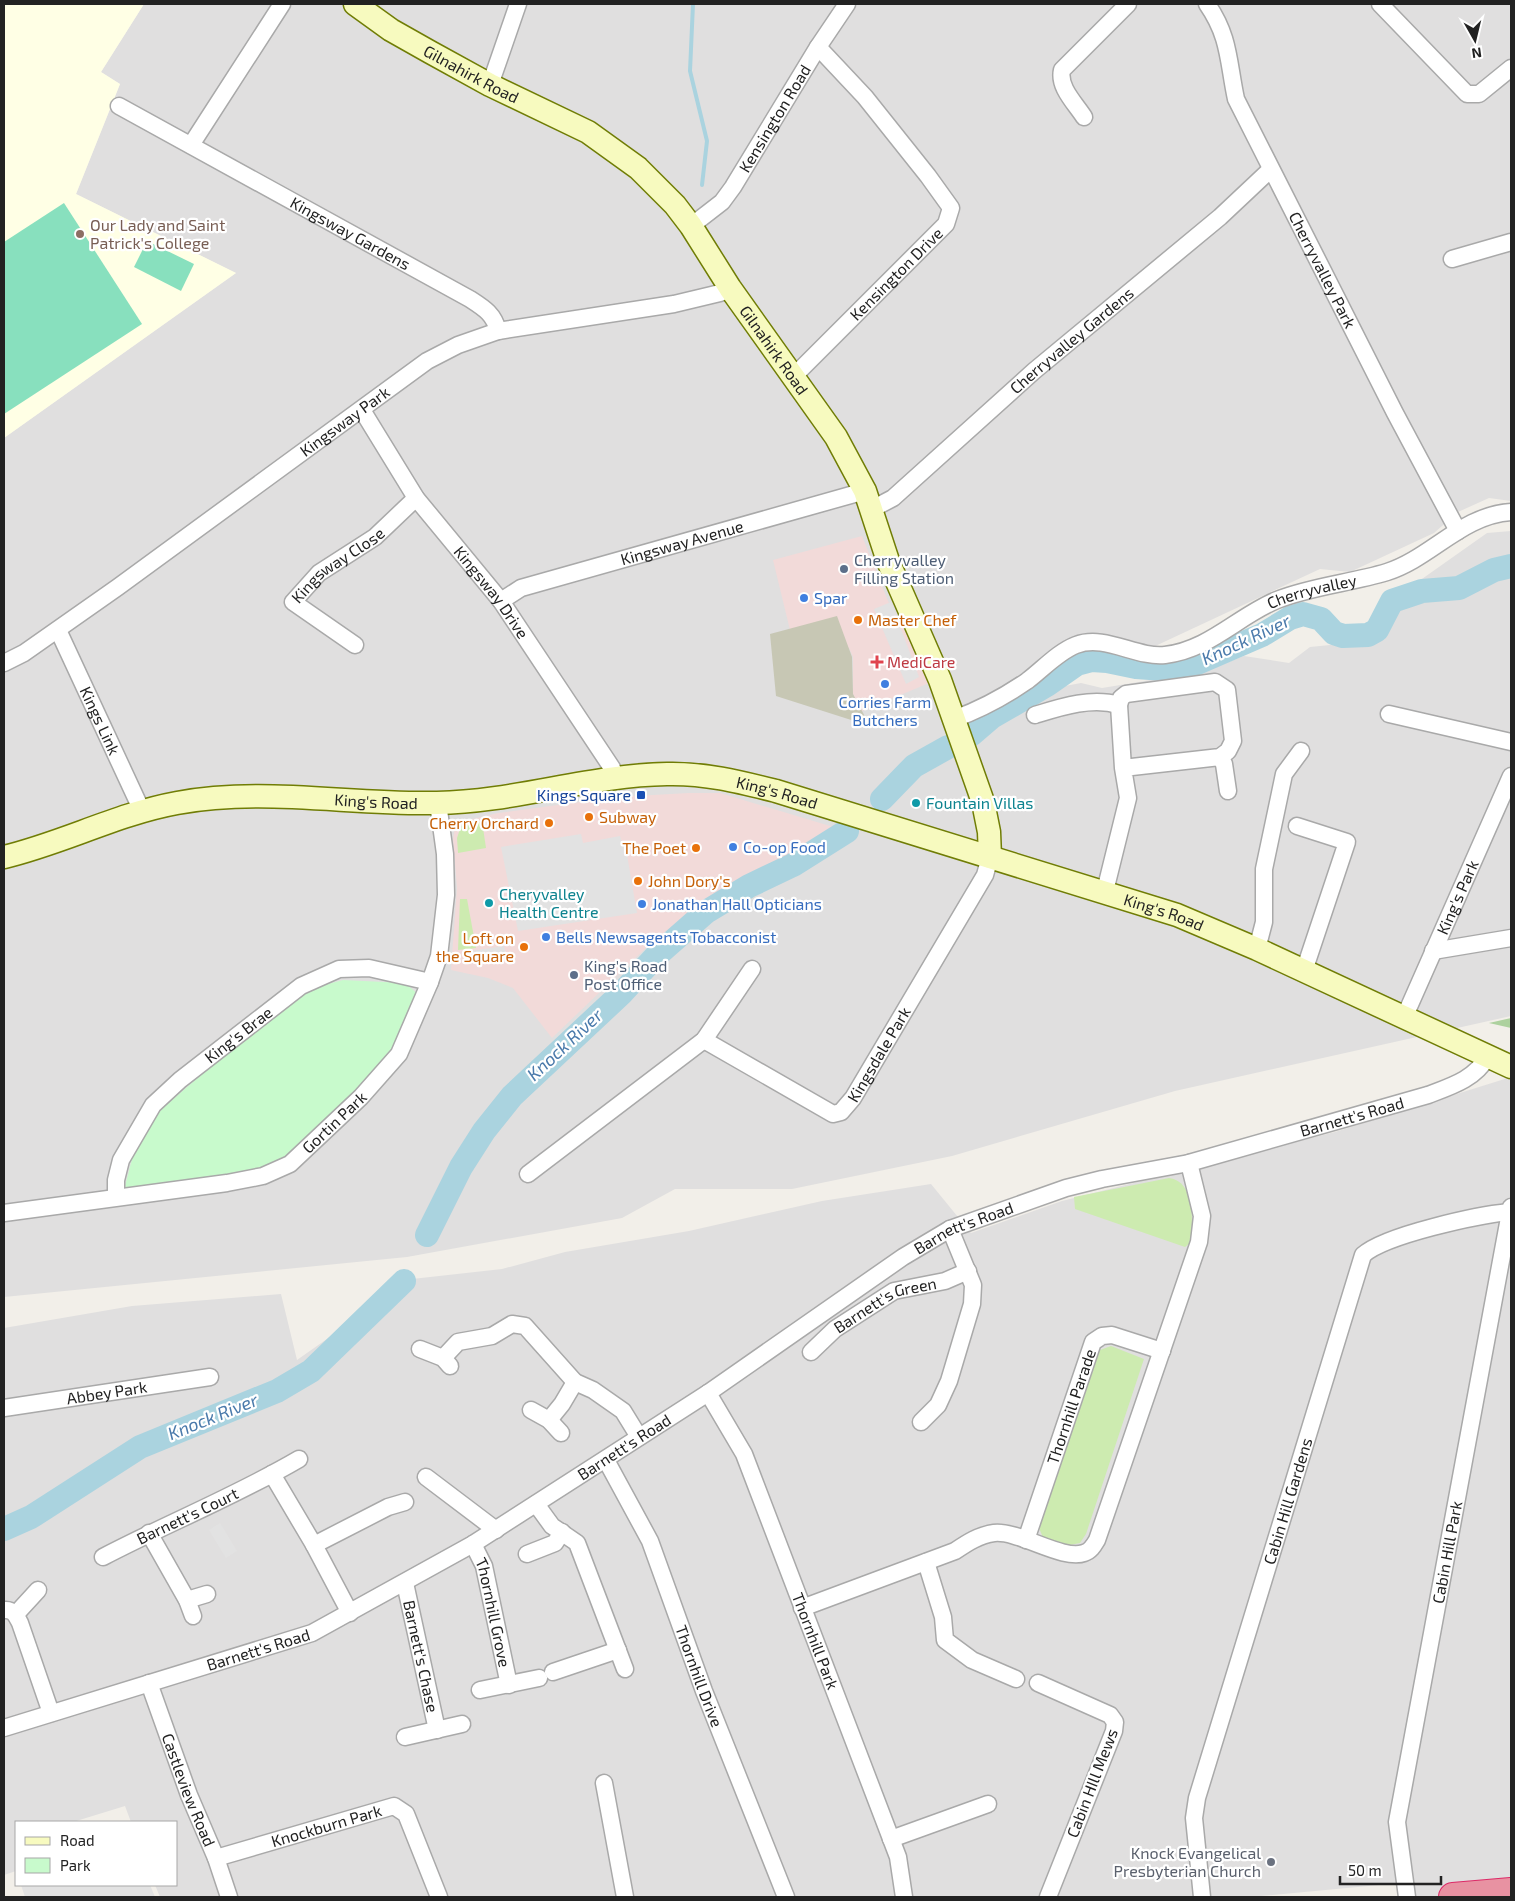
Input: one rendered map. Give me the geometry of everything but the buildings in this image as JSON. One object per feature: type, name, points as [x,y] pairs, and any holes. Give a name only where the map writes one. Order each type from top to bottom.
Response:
[{"type":"highway","points":[[1453,1897],[1511,1892]]},
{"type":"street","points":[[191,145],[282,4]]},
{"type":"street","name":"Gilnahirk Road","points":[[355,4],[391,30],[490,85],[562,118],[614,149],[659,188],[692,226],[730,288],[836,437],[869,500],[888,561],[924,640],[954,719],[987,818],[990,857]]},
{"type":"street","points":[[490,85],[518,4]]},
{"type":"street","name":"Kensington Road","points":[[692,226],[722,202],[733,187],[818,47],[847,4]]},
{"type":"street","points":[[1084,117],[1063,85],[1060,78],[1062,70],[1128,4]]},
{"type":"street","name":"Cherryvalley Park","points":[[1207,4],[1219,22],[1230,56],[1236,100],[1270,170],[1458,530]]},
{"type":"street","points":[[1380,4],[1468,94],[1479,94],[1511,68]]},
{"type":"street","name":"Kensington Drive","points":[[793,376],[946,224],[950,216],[949,205],[928,176],[865,97],[818,47]]},
{"type":"street","name":"Kingsway Gardens","points":[[119,106],[470,299],[487,310],[496,320],[498,331]]},
{"type":"street","name":"Cherryvalley Gardens","points":[[869,500],[893,498],[1034,371],[1220,217],[1270,170]]},
{"type":"street","points":[[1452,259],[1511,242]]},
{"type":"street","name":"Kingsway Park","points":[[4,663],[24,653],[58,630],[427,361],[458,345],[498,331],[674,304],[720,293],[730,288]]},
{"type":"street","name":"Kingsway Drive","points":[[362,410],[416,498],[501,601],[570,702],[612,768],[615,778]]},
{"type":"street","name":"Kingsway Close","points":[[355,645],[293,602],[319,573],[375,537],[416,498]]},
{"type":"street","name":"Kingsway Avenue","points":[[501,601],[521,588],[869,500]]},
{"type":"street","name":"Cherryvalley","points":[[954,719],[987,705],[1027,681],[1066,650],[1078,644],[1097,642],[1140,652],[1165,655],[1200,646],[1276,600],[1387,572],[1411,562],[1466,525],[1501,513],[1511,512]]},
{"type":"street","name":"Kings Link","points":[[58,630],[142,811]]},
{"type":"street","points":[[1105,891],[1128,798],[1123,768],[1119,705],[1121,698],[1126,694],[1215,682],[1222,684],[1227,690],[1230,700],[1233,741],[1228,751],[1220,757],[1123,768]]},
{"type":"street","points":[[1035,715],[1092,702],[1108,702],[1119,705]]},
{"type":"street","points":[[1389,714],[1511,742]]},
{"type":"street","points":[[1257,949],[1264,922],[1264,869],[1284,774],[1301,751]]},
{"type":"street","points":[[1220,757],[1224,764],[1228,792]]},
{"type":"street","name":"King's Road","points":[[4,856],[142,811],[205,799],[256,795],[438,803],[506,796],[615,778],[668,774],[724,778],[776,791],[1105,891],[1177,915],[1257,949],[1511,1067]]},
{"type":"street","name":"King's Park","points":[[1404,1018],[1511,776]]},
{"type":"street","name":"Gortin Park","points":[[4,1213],[227,1183],[263,1176],[290,1164],[361,1096],[398,1054],[430,982],[438,961],[446,895],[444,854],[438,803]]},
{"type":"street","points":[[987,818],[1008,848],[1014,863]]},
{"type":"street","points":[[1297,826],[1347,842],[1304,971]]},
{"type":"street","name":"Kingsdale Park","points":[[704,1040],[833,1114],[841,1112],[853,1098],[985,875],[990,857]]},
{"type":"street","points":[[1433,951],[1511,938]]},
{"type":"street","name":"King's Brae","points":[[116,1197],[116,1180],[121,1160],[153,1105],[180,1080],[301,986],[339,969],[369,968],[430,982]]},
{"type":"street","points":[[528,1174],[704,1040],[752,969]]},
{"type":"street","name":"Barnett's Road","points":[[4,1728],[312,1633],[474,1544],[708,1393],[903,1257],[950,1228],[1066,1188],[1102,1179],[1189,1163],[1349,1119],[1450,1087],[1474,1074],[1488,1056]]},
{"type":"street","points":[[802,1608],[955,1551],[977,1538],[995,1533],[1072,1554],[1083,1554],[1091,1549],[1097,1540],[1199,1242],[1202,1216],[1189,1163]]},
{"type":"street","name":"Cabin Hill Gardens","points":[[1202,1897],[1194,1818],[1196,1798],[1363,1255],[1372,1247],[1393,1239],[1487,1214],[1510,1210]]},
{"type":"street","name":"Cabin Hill Park","points":[[1407,1897],[1397,1822],[1506,1242],[1510,1210]]},
{"type":"street","points":[[921,1422],[938,1405],[949,1381],[972,1304],[973,1284],[950,1228]]},
{"type":"street","name":"Barnett's Green","points":[[811,1352],[836,1329],[894,1291],[945,1280],[968,1271]]},
{"type":"street","points":[[420,1349],[447,1362],[458,1342],[492,1336],[512,1324],[525,1326],[576,1382],[593,1390],[623,1411],[639,1437]]},
{"type":"street","name":"Thornhill Parade","points":[[1026,1540],[1093,1342],[1102,1336],[1112,1335],[1162,1351]]},
{"type":"street","name":"Abbey Park","points":[[4,1408],[210,1377]]},
{"type":"street","points":[[549,1420],[576,1382]]},
{"type":"street","name":"Thornhill Park","points":[[708,1393],[744,1454],[898,1857],[904,1897]]},
{"type":"street","points":[[531,1410],[549,1420],[561,1433]]},
{"type":"street","name":"Barnett's Court","points":[[103,1557],[149,1533],[200,1511],[298,1459]]},
{"type":"street","name":"Thornhill Drive","points":[[606,1460],[650,1542],[704,1691],[786,1897]]},
{"type":"street","points":[[272,1474],[314,1545],[350,1612]]},
{"type":"street","points":[[426,1477],[496,1530]]},
{"type":"street","points":[[314,1545],[384,1500],[405,1502]]},
{"type":"street","points":[[536,1504],[552,1526],[577,1543],[625,1669]]},
{"type":"street","points":[[527,1554],[555,1543],[562,1532]]},
{"type":"street","points":[[149,1533],[187,1600],[193,1616]]},
{"type":"street","name":"Thornhill Grove","points":[[474,1544],[484,1566],[509,1685]]},
{"type":"street","points":[[926,1562],[943,1617],[945,1640],[972,1660],[1016,1679]]},
{"type":"street","name":"Barnett's Chase","points":[[405,1583],[436,1730]]},
{"type":"street","points":[[38,1590],[10,1612],[51,1713]]},
{"type":"street","points":[[187,1600],[206,1594]]},
{"type":"street","name":"Thornhill Grove","points":[[480,1690],[509,1685],[546,1675],[618,1650]]},
{"type":"street","name":"Castleview Road","points":[[149,1683],[189,1795],[216,1858],[229,1897]]},
{"type":"street","name":"Cabin HIll Mews","points":[[1038,1683],[1110,1715],[1115,1722],[1114,1731],[1048,1897]]},
{"type":"street","name":"Barnett's Chase","points":[[405,1737],[462,1724]]},
{"type":"street","points":[[604,1783],[625,1897]]},
{"type":"street","points":[[891,1839],[988,1804]]},
{"type":"street","name":"Knockburn Park","points":[[216,1858],[394,1806],[406,1814],[439,1897]]},
{"type":"shaded area","name":"Our Lady and Saint Patrick's College","points":[[4,4],[144,4],[101,72],[120,84],[76,194],[236,273],[4,438]]},
{"type":"shaded area","points":[[144,4],[1511,4],[1511,501],[1489,498],[1458,512],[1434,533],[1350,572],[1320,569],[1151,648],[1084,636],[1009,687],[1020,708],[1054,688],[1081,683],[1102,688],[1206,671],[1244,656],[1289,663],[1310,647],[1350,643],[1412,586],[1487,533],[1511,531],[1511,1016],[1175,1091],[952,1156],[792,1189],[675,1189],[622,1218],[407,1257],[4,1297],[4,438],[236,273],[76,194],[120,84],[101,72]]},
{"type":"shaded area","points":[[862,536],[888,601],[912,641],[929,683],[860,712],[853,694],[853,657],[849,648],[790,630],[773,560]]},
{"type":"shaded area","points":[[891,602],[919,677],[906,684],[874,609]]},
{"type":"shaded area","points":[[837,616],[852,657],[853,694],[870,726],[776,696],[770,634]]},
{"type":"shaded area","points":[[720,793],[840,829],[838,833],[790,863],[701,904],[650,944],[552,1038],[513,988],[488,978],[451,970],[457,888],[453,839],[456,823],[498,813],[617,797]]},
{"type":"shaded area","points":[[581,834],[583,843],[620,836],[622,843],[625,843],[637,913],[518,931],[501,847]]},
{"type":"shaded area","points":[[504,946],[507,958],[473,963],[471,951]]},
{"type":"shaded area","points":[[1511,1077],[1511,1897],[1403,1897],[1400,1883],[1250,1897],[160,1897],[155,1886],[178,1886],[178,1821],[131,1821],[125,1806],[76,1821],[15,1821],[15,1871],[4,1875],[4,1328],[132,1306],[281,1294],[297,1360],[412,1279],[502,1269],[565,1252],[689,1231],[822,1201],[931,1184],[971,1233],[1062,1201],[1335,1132]]},
{"type":"shaded area","points":[[220,1523],[237,1551],[226,1558],[209,1530]]},
{"type":"shaded area","points":[[21,1886],[150,1886],[155,1897],[25,1897]]},
{"type":"green space","points":[[64,203],[142,324],[4,414],[4,242]]},
{"type":"green space","points":[[147,241],[194,264],[181,291],[134,267]]},
{"type":"green space","points":[[482,821],[486,848],[458,853],[457,838],[461,826]]},
{"type":"green space","points":[[460,899],[467,899],[476,948],[458,950]]},
{"type":"green space","points":[[343,980],[405,983],[418,994],[389,1056],[356,1093],[294,1152],[252,1172],[124,1190],[133,1155],[158,1112],[245,1037],[313,988]]},
{"type":"green space","points":[[1511,1018],[1511,1028],[1489,1023]]},
{"type":"green space","points":[[1169,1178],[1178,1181],[1184,1187],[1191,1205],[1192,1226],[1190,1243],[1185,1247],[1075,1209],[1074,1197]]},
{"type":"green space","points":[[1111,1346],[1144,1359],[1086,1534],[1080,1543],[1070,1545],[1044,1540],[1039,1528],[1100,1350]]},
{"type":"waterway","points":[[693,4],[690,71],[707,141],[702,185]]},
{"type":"waterway","name":"Knock River","points":[[971,735],[992,717],[1047,685],[1077,664],[1092,660],[1136,667],[1164,669],[1188,667],[1262,635],[1290,618],[1303,614],[1321,619],[1334,633],[1343,636],[1368,635],[1377,630],[1392,601],[1422,591],[1459,588],[1494,570],[1511,566]]},
{"type":"waterway","name":"Knock River","points":[[882,799],[914,766],[948,747]]},
{"type":"waterway","name":"Knock River","points":[[427,1235],[461,1167],[484,1131],[512,1096],[622,993],[656,956],[706,912],[749,886],[793,865],[847,831]]},
{"type":"waterway","name":"Knock River","points":[[4,1529],[31,1517],[140,1447],[277,1391],[311,1371],[404,1281]]},
{"type":"place","name":"Our Lady and Saint Patrick's College","points":[[80,234]]},
{"type":"place","name":"Cherryvalley Filling Station","points":[[844,569]]},
{"type":"place","name":"Spar","points":[[804,598]]},
{"type":"place","name":"Master Chef","points":[[858,620]]},
{"type":"place","name":"MediCare","points":[[877,662]]},
{"type":"place","name":"Corries Farm Butchers","points":[[885,684]]},
{"type":"place","name":"Kings Square","points":[[641,795]]},
{"type":"place","name":"Fountain Villas","points":[[916,803]]},
{"type":"place","name":"Subway","points":[[589,817]]},
{"type":"place","name":"Cherry Orchard","points":[[549,823]]},
{"type":"place","name":"Co-op Food","points":[[733,847]]},
{"type":"place","name":"The Poet","points":[[696,848]]},
{"type":"place","name":"John Dory's","points":[[638,881]]},
{"type":"place","name":"Cheryvalley Health Centre","points":[[489,903]]},
{"type":"place","name":"Jonathan Hall Opticians","points":[[642,904]]},
{"type":"place","name":"Bells Newsagents Tobacconist","points":[[546,937]]},
{"type":"place","name":"Loft on the Square","points":[[524,947]]},
{"type":"place","name":"King's Road Post Office","points":[[574,975]]},
{"type":"place","name":"Knock Evangelical Presbyterian Church","points":[[1271,1862]]}]
